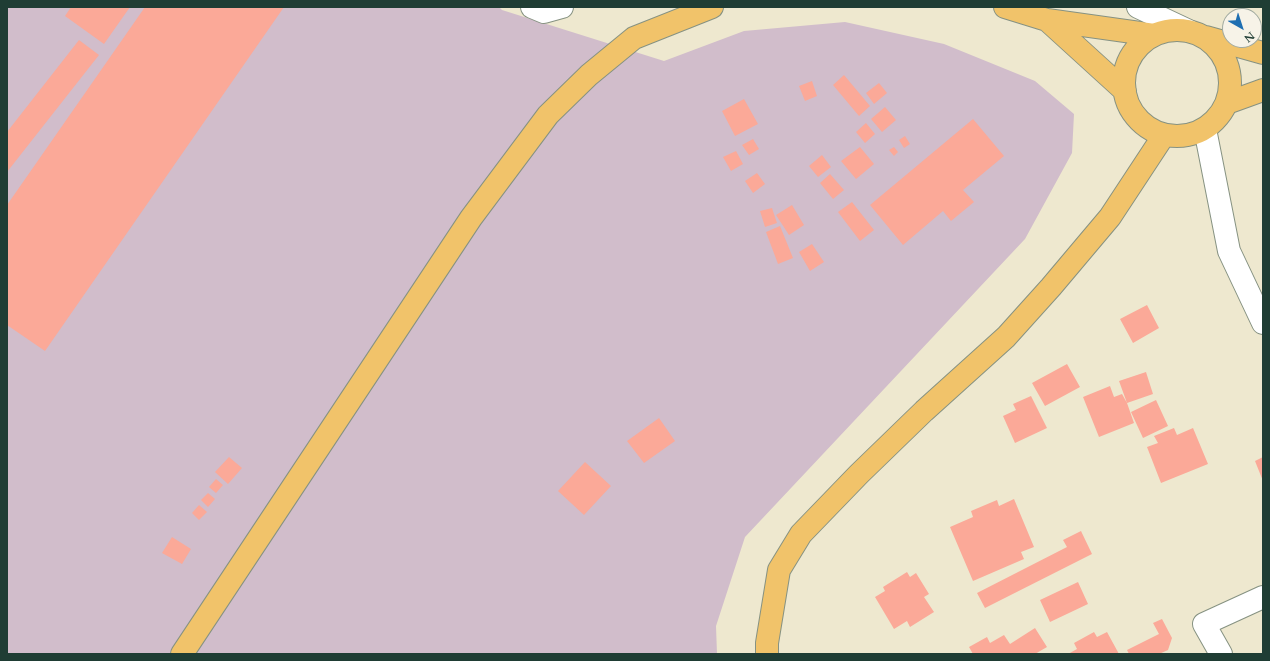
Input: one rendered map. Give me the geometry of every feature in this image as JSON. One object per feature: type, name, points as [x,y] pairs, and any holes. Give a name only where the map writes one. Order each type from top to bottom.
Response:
[{"type":"main road","points":[[182,654],[470,218],[548,115],[589,75],[634,38],[712,7]]},
{"type":"main road","points":[[1005,7],[1047,20],[1154,35]]},
{"type":"main road","points":[[1047,20],[1124,91]]},
{"type":"main road","points":[[1198,34],[1220,50],[1228,66],[1231,85],[1227,103],[1218,117],[1205,129],[1185,136],[1164,135],[1150,129],[1138,119],[1129,106],[1124,91],[1124,70],[1140,45],[1154,35],[1171,30],[1198,34],[1263,53]]},
{"type":"main road","points":[[1227,103],[1263,90]]},
{"type":"main road","points":[[767,654],[767,643],[779,570],[801,534],[859,474],[919,416],[1006,337],[1052,287],[1110,217],[1164,135]]},
{"type":"street","points":[[532,7],[544,12],[562,7]]},
{"type":"street","points":[[1138,7],[1198,34]]},
{"type":"street","points":[[1205,129],[1229,251],[1263,323]]},
{"type":"street","points":[[1221,654],[1197,626],[1263,597]]},
{"type":"shaded area","points":[[7,7],[499,7],[502,10],[664,61],[744,31],[845,22],[944,44],[1035,81],[1074,114],[1072,153],[1025,239],[745,537],[716,626],[717,654],[7,654]]},
{"type":"building","points":[[71,7],[130,7],[104,44],[65,16]]},
{"type":"building","points":[[145,7],[284,7],[45,351],[7,325],[7,205]]},
{"type":"building","points":[[79,40],[99,55],[7,172],[7,132]]},
{"type":"building","points":[[844,75],[870,106],[859,116],[833,85]]},
{"type":"building","points":[[812,81],[817,96],[805,101],[799,86]]},
{"type":"building","points":[[879,83],[887,93],[874,104],[866,93]]},
{"type":"building","points":[[744,99],[758,124],[735,136],[722,111]]},
{"type":"building","points":[[885,107],[896,120],[882,132],[871,119]]},
{"type":"building","points":[[973,119],[1004,156],[963,190],[974,202],[951,221],[943,211],[903,245],[870,205]]},
{"type":"building","points":[[866,123],[875,134],[865,143],[856,132]]},
{"type":"building","points":[[905,136],[910,144],[904,148],[899,140]]},
{"type":"building","points":[[753,139],[759,149],[749,155],[742,145]]},
{"type":"building","points":[[860,147],[874,164],[856,179],[841,161]]},
{"type":"building","points":[[894,147],[898,152],[894,156],[889,150]]},
{"type":"building","points":[[736,151],[743,164],[731,171],[723,157]]},
{"type":"building","points":[[822,155],[831,167],[818,177],[809,166]]},
{"type":"building","points":[[757,173],[765,184],[753,193],[745,181]]},
{"type":"building","points":[[830,174],[844,190],[833,199],[820,183]]},
{"type":"building","points":[[852,202],[874,230],[860,241],[838,212]]},
{"type":"building","points":[[792,205],[804,225],[789,235],[776,215]]},
{"type":"building","points":[[772,208],[777,223],[765,227],[760,211]]},
{"type":"building","points":[[780,226],[793,258],[778,264],[766,232]]},
{"type":"building","points":[[812,244],[824,262],[810,271],[799,252]]},
{"type":"building","points":[[1147,305],[1159,328],[1133,343],[1120,319]]},
{"type":"building","points":[[1067,364],[1080,387],[1045,406],[1032,383]]},
{"type":"building","points":[[1146,372],[1153,394],[1127,403],[1119,381]]},
{"type":"building","points":[[1110,386],[1114,397],[1122,394],[1134,423],[1099,437],[1083,397]]},
{"type":"building","points":[[1031,396],[1047,428],[1015,443],[1003,416],[1016,410],[1013,404]]},
{"type":"building","points":[[1156,400],[1168,426],[1143,438],[1131,412]]},
{"type":"building","points":[[659,418],[675,441],[644,463],[627,441]]},
{"type":"building","points":[[1174,428],[1177,435],[1193,428],[1208,464],[1161,483],[1147,447],[1158,443],[1154,436]]},
{"type":"building","points":[[229,457],[242,468],[228,484],[215,472]]},
{"type":"building","points":[[1263,457],[1263,481],[1255,461]]},
{"type":"building","points":[[585,462],[611,486],[584,515],[558,491]]},
{"type":"building","points":[[216,479],[223,485],[216,493],[209,487]]},
{"type":"building","points":[[208,493],[215,499],[208,507],[201,500]]},
{"type":"building","points":[[1014,499],[1034,547],[1021,552],[1024,559],[973,581],[950,527],[973,517],[971,511],[997,500],[999,506]]},
{"type":"building","points":[[199,505],[207,512],[199,520],[192,513]]},
{"type":"building","points":[[1081,531],[1092,554],[985,608],[977,593],[1067,547],[1063,540]]},
{"type":"building","points":[[172,537],[191,549],[182,564],[162,553]]},
{"type":"building","points":[[907,572],[910,577],[916,573],[929,594],[924,597],[934,612],[910,627],[907,621],[894,629],[875,597],[885,591],[883,587]]},
{"type":"building","points":[[1078,582],[1088,604],[1050,622],[1040,600]]},
{"type":"building","points":[[1162,619],[1172,638],[1168,650],[1159,654],[1129,654],[1127,650],[1159,634],[1153,623]]},
{"type":"building","points":[[1035,628],[1047,647],[1035,654],[973,654],[969,647],[987,637],[990,643],[1004,635],[1010,644]]},
{"type":"building","points":[[1094,632],[1097,637],[1107,632],[1119,654],[1068,654],[1077,649],[1074,643]]}]
